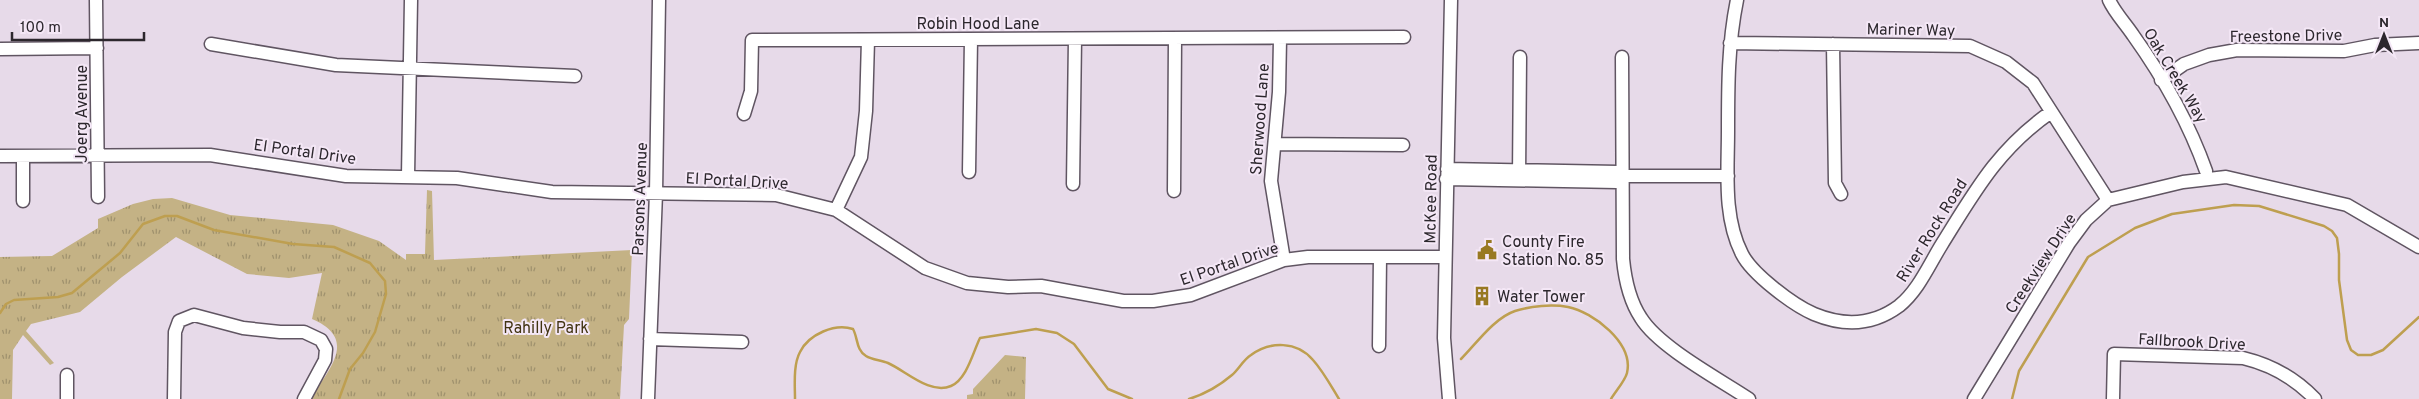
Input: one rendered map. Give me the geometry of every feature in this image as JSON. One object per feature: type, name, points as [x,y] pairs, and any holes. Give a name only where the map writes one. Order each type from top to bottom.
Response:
[{"type":"street","name":"Joerg Avenue","points":[[96,0],[98,198]]},
{"type":"street","points":[[408,176],[411,0]]},
{"type":"street","name":"Parsons Avenue","points":[[648,399],[656,193],[659,0]]},
{"type":"street","name":"McKee Road","points":[[1449,399],[1444,359],[1446,174],[1451,0]]},
{"type":"street","name":"River Rock Road","points":[[1737,0],[1730,43],[1728,176],[1729,212],[1735,237],[1742,256],[1762,278],[1807,311],[1828,320],[1864,322],[1879,318],[1899,305],[1915,289],[1981,180],[1995,162],[2028,130],[2051,112]]},
{"type":"street","name":"Oak Creek Way","points":[[2109,0],[2114,10],[2134,35],[2187,123],[2206,172]]},
{"type":"street","name":"Robin Hood Lane","points":[[744,114],[751,91],[752,40],[1175,40],[1404,37]]},
{"type":"street","points":[[1072,184],[1075,39]]},
{"type":"street","name":"Sherwood Lane","points":[[1280,39],[1279,92],[1271,181],[1284,260]]},
{"type":"street","points":[[836,210],[860,157],[866,111],[868,40]]},
{"type":"street","points":[[969,172],[971,40]]},
{"type":"street","points":[[1174,191],[1175,40]]},
{"type":"street","name":"Mariner Way","points":[[1730,43],[1970,46],[2006,62],[2032,83],[2108,200]]},
{"type":"street","name":"Freestone Drive","points":[[2161,80],[2184,64],[2209,55],[2237,50],[2344,51],[2375,45],[2419,43]]},
{"type":"street","points":[[211,44],[336,65],[576,76]]},
{"type":"street","points":[[1833,44],[1835,183],[1841,194]]},
{"type":"street","points":[[0,49],[97,48]]},
{"type":"street","points":[[1519,175],[1520,57]]},
{"type":"street","points":[[1622,57],[1623,259],[1626,286],[1641,318],[1658,339],[1749,399]]},
{"type":"street","points":[[1274,144],[1402,145]]},
{"type":"street","name":"El Portal Drive","points":[[0,156],[210,155],[346,176],[408,176],[484,181],[552,192],[776,195],[836,210],[925,268],[966,283],[1008,287],[1041,286],[1124,301],[1153,301],[1191,295],[1284,260],[1323,256],[1445,258]]},
{"type":"street","points":[[23,156],[24,201]]},
{"type":"street","points":[[1446,174],[1519,175],[1618,172],[1624,176],[1728,176]]},
{"type":"street","name":"Creekview Drive","points":[[1974,399],[2069,243],[2086,220],[2108,200],[2174,184],[2226,177],[2347,205],[2419,247]]},
{"type":"street","points":[[1379,346],[1380,257]]},
{"type":"street","points":[[174,399],[175,332],[179,321],[194,315],[243,328],[280,332],[304,332],[321,340],[326,349],[325,360],[304,399]]},
{"type":"street","points":[[650,339],[742,342]]},
{"type":"street","name":"Fallbrook Drive","points":[[2113,399],[2114,354],[2243,358],[2258,361],[2286,374],[2316,399]]},
{"type":"street","points":[[67,376],[67,399]]},
{"type":"green space","name":"Rahilly Park","points":[[427,190],[432,191],[434,260],[632,250],[629,319],[624,325],[620,399],[310,399],[331,366],[336,355],[337,345],[334,336],[326,327],[312,319],[322,273],[289,278],[247,274],[176,237],[122,277],[80,312],[31,324],[26,331],[54,363],[50,365],[23,335],[13,350],[12,399],[0,399],[0,257],[52,256],[98,228],[98,219],[133,204],[153,199],[172,198],[230,215],[333,225],[379,241],[406,260],[406,254],[425,254]]},
{"type":"green space","points":[[1005,355],[1026,357],[1025,399],[967,399],[967,395],[973,394],[973,389]]},
{"type":"waterway","points":[[2012,399],[2019,371],[2088,257],[2135,228],[2172,214],[2234,205],[2259,206],[2324,226],[2332,231],[2337,238],[2339,280],[2347,340],[2351,350],[2358,355],[2371,355],[2383,350],[2419,317]]},
{"type":"waterway","points":[[0,313],[6,304],[14,300],[58,297],[72,293],[120,253],[143,224],[165,216],[177,216],[214,230],[293,244],[334,247],[370,263],[385,281],[386,294],[375,332],[363,353],[350,369],[339,399]]},
{"type":"waterway","points":[[1461,359],[1493,325],[1507,314],[1535,307],[1568,307],[1589,315],[1600,322],[1618,340],[1624,351],[1628,362],[1627,373],[1611,399]]},
{"type":"waterway","points":[[795,399],[796,363],[800,352],[816,335],[823,331],[838,328],[853,329],[860,351],[866,356],[888,363],[927,385],[943,388],[957,383],[961,378],[969,365],[980,338],[1036,329],[1057,333],[1074,344],[1108,389],[1132,399]]},
{"type":"waterway","points":[[1189,399],[1222,383],[1248,357],[1258,350],[1275,345],[1291,346],[1307,354],[1324,374],[1339,399]]},
{"type":"place","name":"County Fire Station No. 85","points":[[1487,250]]},
{"type":"place","name":"Water Tower","points":[[1482,296]]}]
